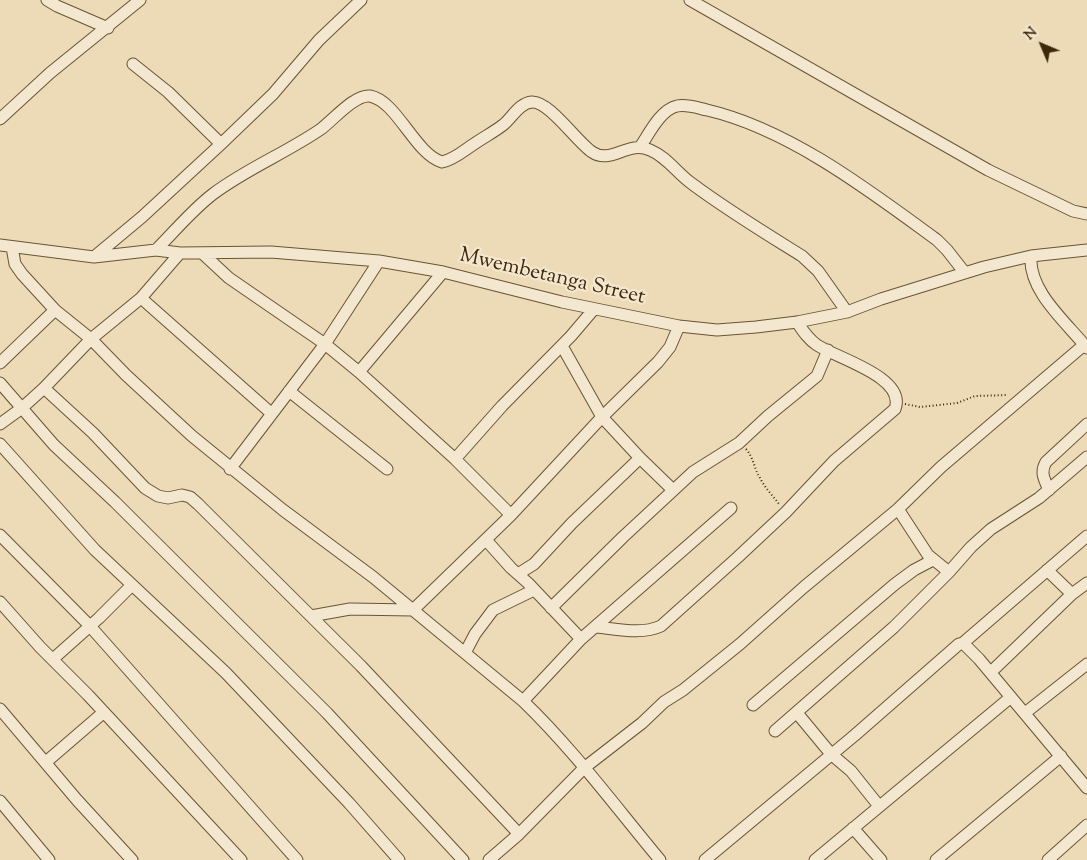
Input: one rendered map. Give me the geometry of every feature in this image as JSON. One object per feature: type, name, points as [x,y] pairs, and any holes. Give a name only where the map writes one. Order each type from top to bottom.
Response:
[{"type":"street","points":[[47,0],[108,28]]},
{"type":"street","points":[[0,119],[50,73],[108,28],[140,0]]},
{"type":"street","points":[[94,257],[142,217],[221,144],[272,94],[319,40],[362,0]]},
{"type":"street","points":[[690,0],[988,170],[1073,212],[1087,214]]},
{"type":"street","points":[[133,64],[168,92],[221,144]]},
{"type":"street","points":[[156,250],[213,194],[321,129],[360,97],[369,96],[378,99],[388,107],[431,157],[442,162],[452,160],[504,124],[525,105],[532,102],[548,109],[579,141],[594,153],[603,156],[640,147],[651,150],[665,159],[690,183],[802,256],[818,271],[848,312]]},
{"type":"street","points":[[640,147],[662,116],[668,110],[677,106],[687,106],[718,113],[763,130],[810,153],[869,191],[937,240],[965,273]]},
{"type":"street","points":[[6,246],[22,274],[55,310],[91,339],[170,416],[230,469],[372,577],[523,701],[544,721],[660,860]]},
{"type":"street","name":"Mwembetanga Street","points":[[6,246],[94,257],[156,250],[180,253],[271,252],[379,261],[443,272],[594,309],[679,326],[717,330],[797,322],[848,312],[882,299],[965,273],[1031,256],[1087,250]]},
{"type":"street","points":[[0,424],[22,408],[44,388],[91,339],[141,298],[180,253]]},
{"type":"street","points":[[202,253],[229,278],[325,344],[359,372],[455,459],[511,515]]},
{"type":"street","points":[[490,860],[519,834],[584,768],[642,723],[664,702],[683,690],[740,644],[804,587],[898,509],[941,467],[1086,347],[1052,307],[1041,290],[1032,272],[1030,265],[1031,256]]},
{"type":"street","points":[[230,469],[325,344],[379,261]]},
{"type":"street","points":[[359,372],[443,272]]},
{"type":"street","points":[[141,298],[271,413]]},
{"type":"street","points":[[455,459],[502,406],[562,346],[594,309]]},
{"type":"street","points":[[0,363],[55,310]]},
{"type":"street","points":[[597,627],[644,631],[661,626],[786,512],[834,461],[896,409],[898,403],[896,395],[876,375],[850,360],[818,346],[807,337],[797,322]]},
{"type":"street","points":[[311,616],[350,609],[413,610],[511,515],[602,417],[658,362],[670,348],[679,326]]},
{"type":"street","points":[[562,346],[602,417],[673,490]]},
{"type":"street","points":[[551,608],[693,472],[739,443],[768,416],[817,376],[828,350]]},
{"type":"street","points":[[0,383],[54,445],[115,502],[348,735],[463,860]]},
{"type":"street","points":[[44,388],[93,432],[145,488],[158,496],[168,498],[182,495],[190,497],[385,691],[519,834]]},
{"type":"street","points":[[289,391],[387,469]]},
{"type":"street","points":[[1049,490],[1042,468],[1087,424]]},
{"type":"street","points":[[0,444],[84,538],[226,673],[350,803],[400,860]]},
{"type":"street","points":[[775,731],[894,627],[971,547],[991,529],[1028,506],[1087,457]]},
{"type":"street","points":[[518,574],[534,564],[572,522],[640,458]]},
{"type":"street","points":[[523,701],[580,639],[597,627],[730,508]]},
{"type":"street","points":[[898,509],[919,544],[933,560],[949,572]]},
{"type":"street","points":[[0,535],[89,625],[297,860]]},
{"type":"street","points":[[705,860],[855,735],[954,646],[963,644],[1087,536]]},
{"type":"street","points":[[486,540],[580,639]]},
{"type":"street","points":[[753,705],[895,584],[914,570],[933,560]]},
{"type":"street","points":[[1047,570],[1072,594]]},
{"type":"street","points":[[990,672],[1072,594],[1087,583]]},
{"type":"street","points":[[53,659],[99,618],[132,585]]},
{"type":"street","points":[[465,653],[474,634],[493,610],[534,590]]},
{"type":"street","points":[[0,602],[21,627],[104,712],[241,860]]},
{"type":"street","points":[[963,644],[1012,696],[1086,784]]},
{"type":"street","points":[[1025,713],[1087,664]]},
{"type":"street","points":[[815,860],[1012,696]]},
{"type":"street","points":[[0,709],[132,860]]},
{"type":"street","points":[[46,762],[104,712]]},
{"type":"street","points":[[797,713],[831,754],[851,771],[879,806]]},
{"type":"street","points":[[936,860],[1061,756]]},
{"type":"street","points":[[2,809],[50,860]]},
{"type":"street","points":[[1048,860],[1087,825]]},
{"type":"street","points":[[853,828],[881,860]]},
{"type":"path","points":[[898,403],[920,407],[958,403],[975,396],[1009,395]]},
{"type":"path","points":[[739,443],[752,458],[760,480],[786,512]]}]
